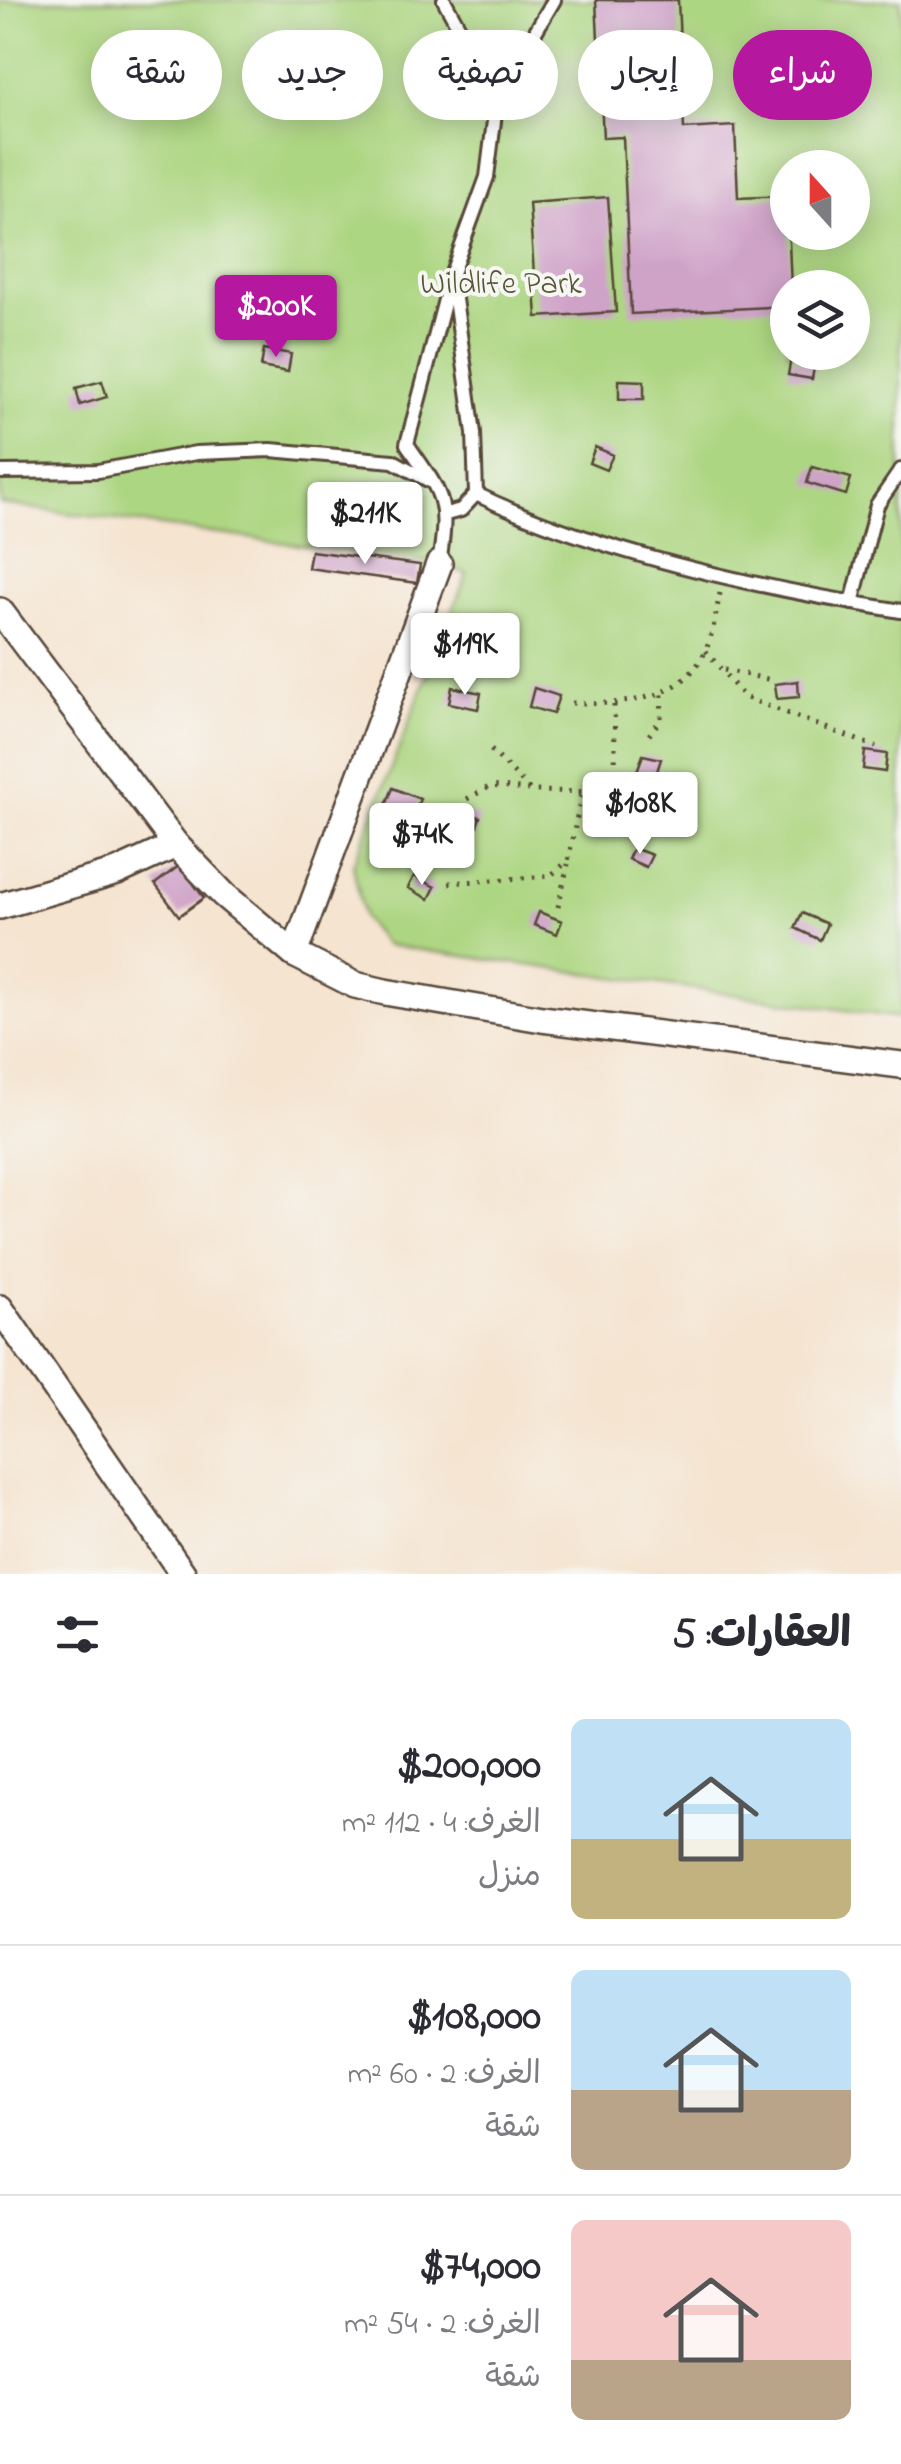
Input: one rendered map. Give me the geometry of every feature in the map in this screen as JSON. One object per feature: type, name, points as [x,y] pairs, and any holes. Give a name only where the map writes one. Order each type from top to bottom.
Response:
[{"type":"street","points":[[294,954],[439,564]]},
{"type":"street","points":[[0,612],[176,846],[248,918],[294,954],[355,984],[385,992],[542,1019],[901,1065]]},
{"type":"street","points":[[0,906],[118,872],[176,846]]},
{"type":"street","points":[[0,1308],[183,1574]]},
{"type":"lane","points":[[444,0],[460,30]]},
{"type":"lane","points":[[536,30],[554,0]]},
{"type":"lane","points":[[439,564],[446,514],[435,484],[407,444],[452,273],[487,177],[494,120]]},
{"type":"lane","points":[[446,514],[461,510],[476,494],[474,433],[452,273]]},
{"type":"lane","points":[[0,472],[98,471],[196,453],[270,450],[393,461],[435,484]]},
{"type":"lane","points":[[852,603],[877,504],[901,470]]},
{"type":"lane","points":[[476,494],[528,520],[784,592],[901,612]]},
{"type":"path","points":[[572,702],[614,705],[662,694],[696,667],[706,651],[724,575]]},
{"type":"path","points":[[706,651],[744,697],[876,747]]},
{"type":"path","points":[[721,669],[772,680]]},
{"type":"path","points":[[650,735],[661,719],[662,694]]},
{"type":"path","points":[[614,705],[616,792],[626,828]]},
{"type":"path","points":[[491,750],[531,790]]},
{"type":"path","points":[[468,799],[491,786],[616,792]]},
{"type":"path","points":[[558,908],[582,792]]},
{"type":"path","points":[[449,883],[550,876],[568,861]]},
{"type":"green space","name":"Wildlife Park","points":[[0,0],[901,0],[901,1018],[385,945],[364,919],[353,865],[467,574],[439,564],[0,504]]},
{"type":"building","points":[[596,0],[678,0],[679,30],[598,30]]},
{"type":"building","points":[[602,120],[684,120],[684,129],[735,126],[738,198],[770,197],[770,250],[789,250],[790,270],[770,270],[770,307],[631,314],[623,137],[603,138]]},
{"type":"building","points":[[608,197],[616,312],[537,317],[529,203]]},
{"type":"building","points":[[252,311],[254,328],[231,329],[229,312]]},
{"type":"building","points":[[264,349],[291,354],[288,372],[261,367]]},
{"type":"building","points":[[789,370],[814,370],[812,379],[788,375]]},
{"type":"building","points":[[619,380],[644,381],[644,399],[619,399]]},
{"type":"building","points":[[102,381],[107,397],[80,405],[76,388]]},
{"type":"building","points":[[595,447],[613,455],[606,470],[589,463]]},
{"type":"building","points":[[812,467],[851,478],[846,495],[807,483]]},
{"type":"building","points":[[311,551],[420,565],[417,583],[308,568]]},
{"type":"building","points":[[798,681],[799,697],[777,699],[775,684]]},
{"type":"building","points":[[452,687],[481,693],[478,709],[449,703]]},
{"type":"building","points":[[534,688],[559,696],[553,714],[529,707]]},
{"type":"building","points":[[865,751],[887,754],[885,772],[863,769]]},
{"type":"building","points":[[643,755],[661,759],[655,778],[637,771]]},
{"type":"building","points":[[393,788],[420,799],[405,836],[378,825]]},
{"type":"building","points":[[454,810],[480,817],[474,835],[450,829]]},
{"type":"building","points":[[633,848],[652,855],[646,867],[628,859]]},
{"type":"building","points":[[180,865],[204,898],[179,916],[155,884]]},
{"type":"building","points":[[414,876],[435,887],[429,899],[408,888]]},
{"type":"building","points":[[539,912],[562,921],[557,934],[534,925]]},
{"type":"building","points":[[802,913],[827,924],[820,940],[795,928]]}]
